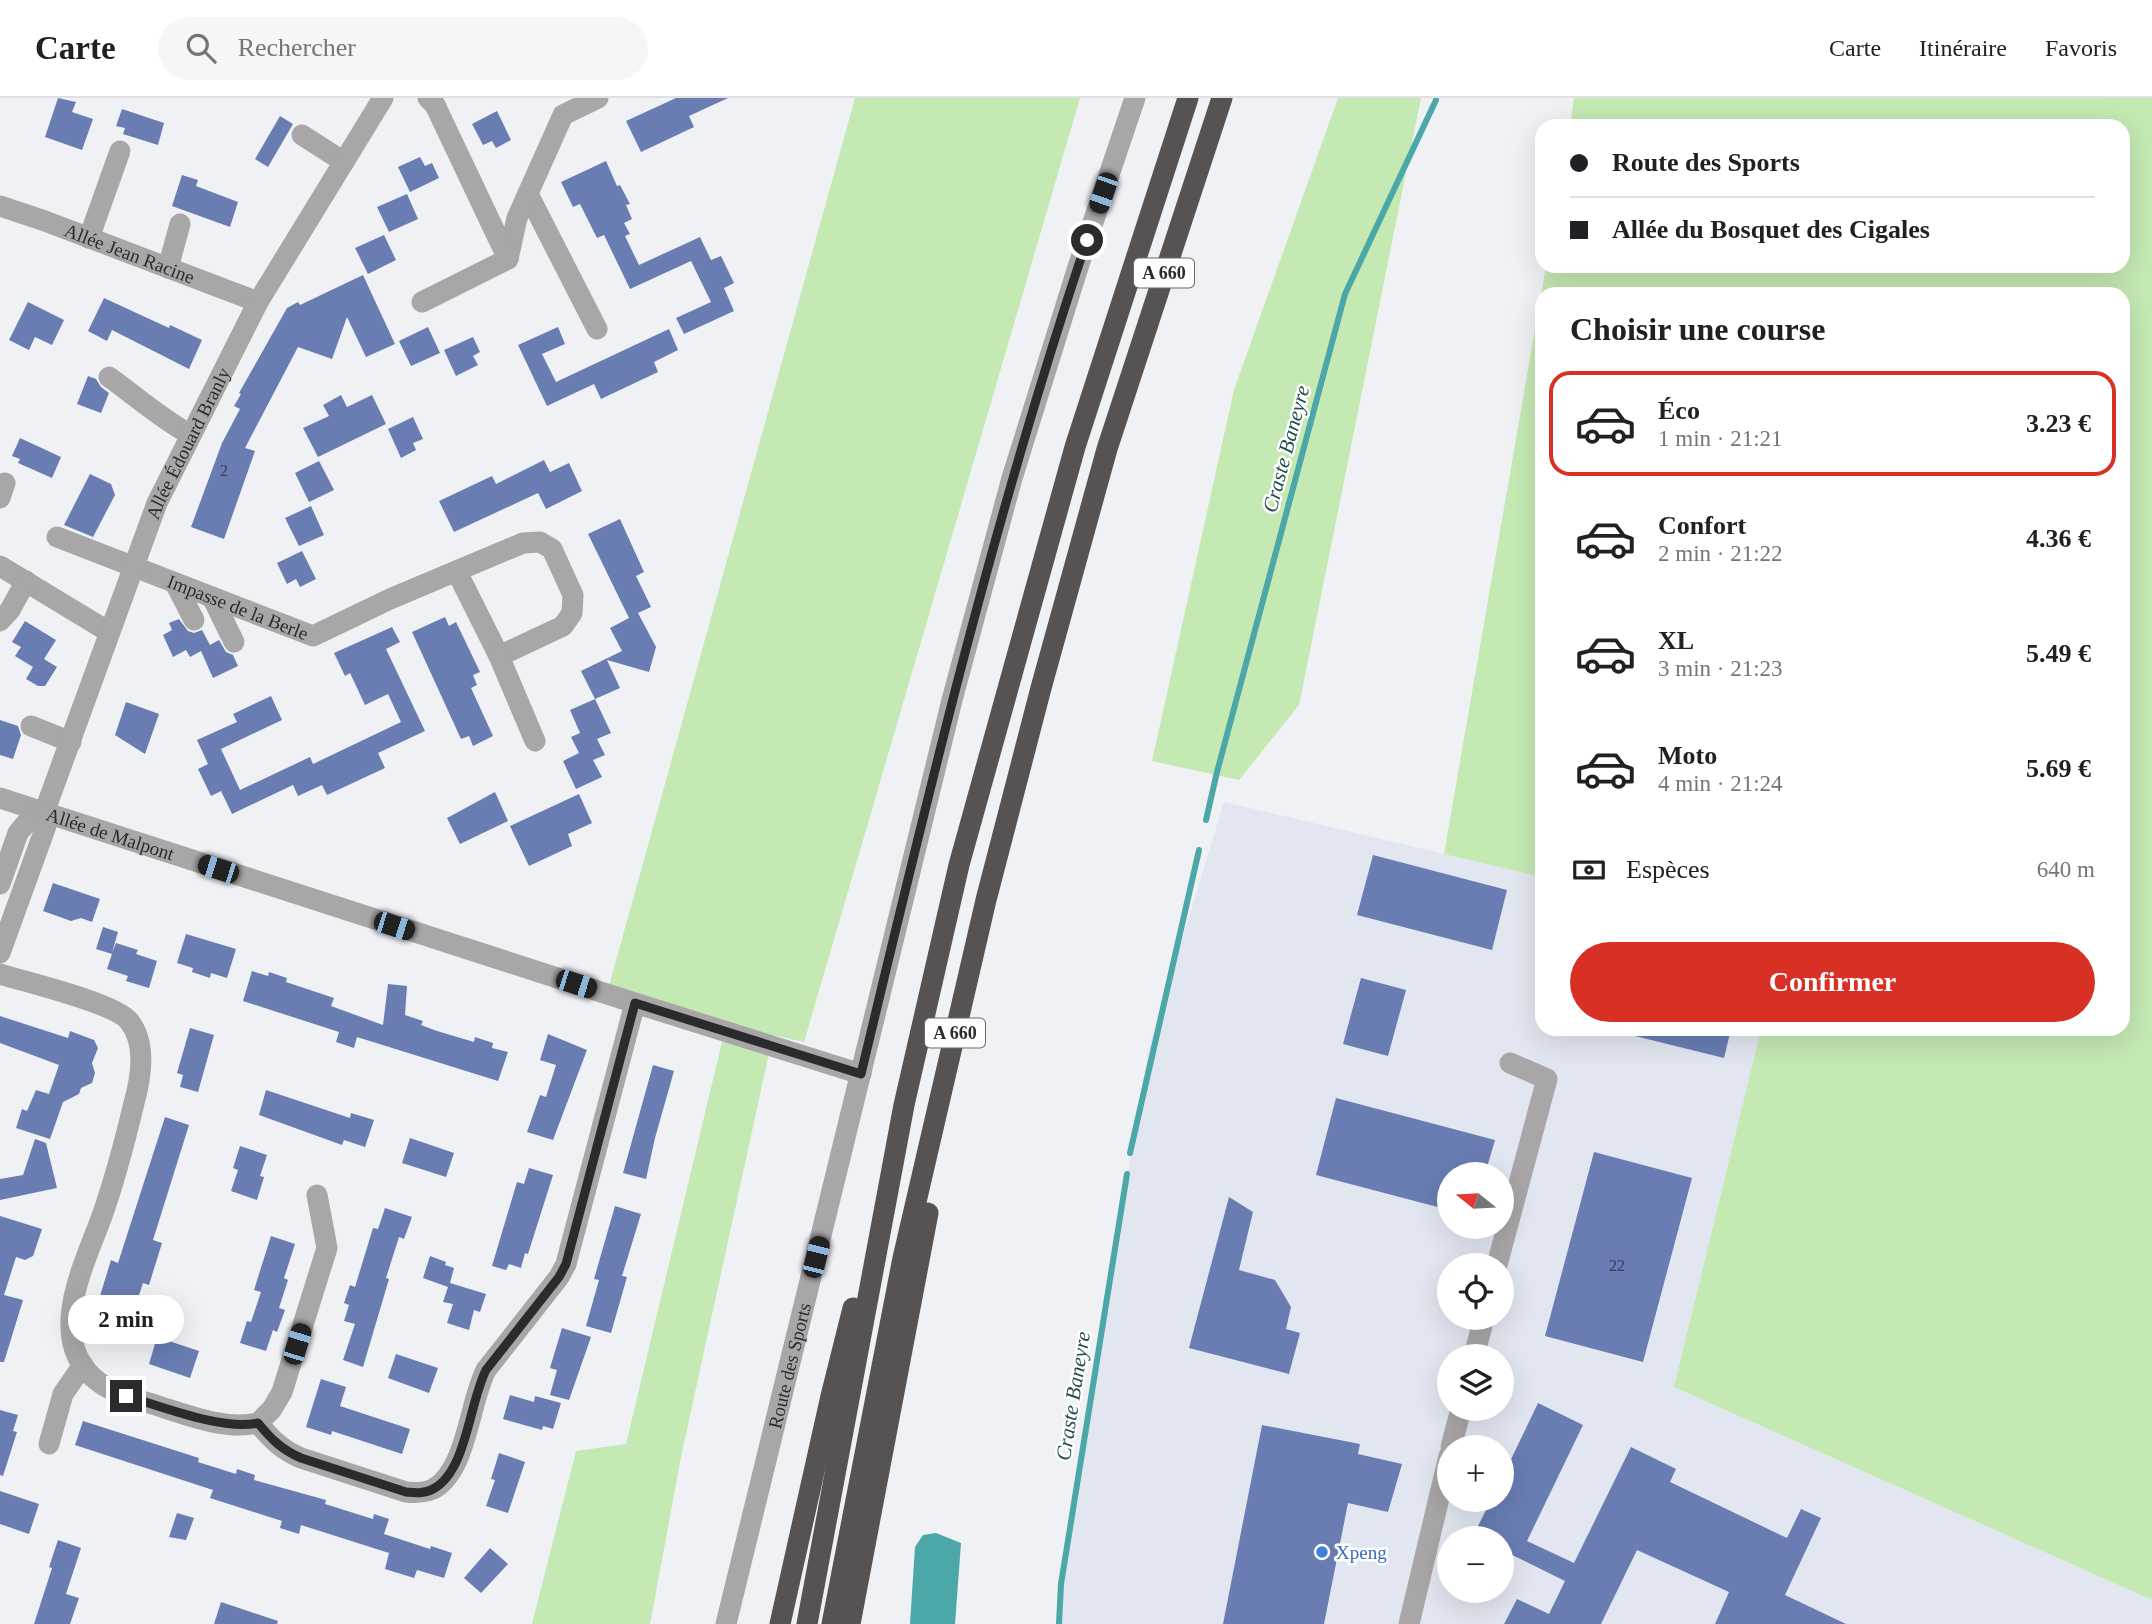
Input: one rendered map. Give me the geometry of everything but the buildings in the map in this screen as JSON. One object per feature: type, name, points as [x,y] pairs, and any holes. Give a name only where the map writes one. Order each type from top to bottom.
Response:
[{"type":"highway","name":"A 660","points":[[807,1624],[904,1105],[959,865],[1075,447],[1188,98]]},
{"type":"highway","name":"A 660","points":[[832,1624],[904,1258],[986,900],[1107,449],[1222,98]]},
{"type":"highway","points":[[850,1624],[986,900]]},
{"type":"highway","points":[[780,1624],[831,1396],[904,1105]]},
{"type":"street","name":"Allée Édouard Branly","points":[[0,953],[46,826],[44,813],[157,503],[258,302],[383,98]]},
{"type":"street","points":[[428,98],[435,105],[508,259]]},
{"type":"street","points":[[508,259],[517,218],[563,114],[598,98]]},
{"type":"street","name":"Route des Sports","points":[[726,1624],[952,700],[1012,478],[1079,264],[1135,98]]},
{"type":"street","points":[[302,135],[344,162]]},
{"type":"street","points":[[89,237],[120,151]]},
{"type":"street","points":[[528,194],[597,329]]},
{"type":"street","name":"Allée Jean Racine","points":[[0,206],[258,302]]},
{"type":"street","points":[[168,268],[180,224]]},
{"type":"street","points":[[422,302],[508,259]]},
{"type":"street","points":[[109,377],[146,403],[166,422],[191,435]]},
{"type":"street","name":"Impasse de la Berle","points":[[57,537],[313,636],[390,599],[523,543],[540,542],[552,549],[573,596],[572,612],[563,626],[499,656]]},
{"type":"street","points":[[0,566],[109,632]]},
{"type":"street","points":[[457,572],[499,656],[535,741]]},
{"type":"street","points":[[0,621],[10,610],[26,581]]},
{"type":"street","points":[[175,583],[194,620]]},
{"type":"street","points":[[212,597],[234,642]]},
{"type":"street","points":[[31,726],[71,742]]},
{"type":"street","name":"Allée de Malpont","points":[[0,798],[861,1074]]},
{"type":"street","points":[[0,884],[6,850],[27,821],[44,813]]},
{"type":"street","points":[[0,974],[123,1015],[130,1022],[139,1042],[140,1074],[130,1121],[106,1204],[70,1309],[76,1353],[100,1383],[126,1396],[222,1423],[246,1426],[258,1423],[272,1409],[282,1392],[327,1248],[317,1195]]},
{"type":"street","points":[[258,1423],[273,1442],[286,1451],[406,1492],[432,1490],[453,1471],[478,1385],[486,1370],[559,1277],[566,1264],[635,1003]]},
{"type":"street","points":[[1500,1253],[1547,1079],[1510,1063]]},
{"type":"street","points":[[50,1444],[63,1394],[83,1365]]},
{"type":"street","points":[[1409,1624],[1437,1506]]},
{"type":"shaded area","points":[[1224,802],[1535,875],[1535,1036],[1759,1036],[1674,1387],[2152,1600],[2152,1624],[1056,1624],[1059,1589],[1148,1051]]},
{"type":"green space","points":[[855,98],[1080,98],[804,1042],[773,1035],[681,1457],[650,1624],[532,1624],[576,1451],[626,1444],[727,1021],[609,986]]},
{"type":"green space","points":[[1338,98],[1421,98],[1299,705],[1239,780],[1152,761],[1234,390]]},
{"type":"green space","points":[[1574,98],[2152,98],[2152,1600],[1674,1387],[1759,1036],[2130,1036],[2130,287],[1542,287],[1545,273],[2130,273],[2130,119],[1571,119]]},
{"type":"green space","points":[[1535,329],[1535,875],[1444,854]]},
{"type":"water","points":[[936,1533],[961,1543],[955,1624],[910,1624],[915,1547],[923,1535]]},
{"type":"waterway","name":"Craste Baneyre","points":[[1206,820],[1345,294],[1436,100]]},
{"type":"waterway","name":"Craste Baneyre","points":[[1130,1153],[1199,850]]},
{"type":"waterway","name":"Craste Baneyre","points":[[1059,1624],[1061,1584],[1127,1174]]},
{"type":"place","name":"Xpeng","points":[[1322,1552]]},
{"type":"route","points":[[126,1396],[222,1423],[246,1426],[258,1423],[273,1442],[301,1458],[406,1492],[432,1490],[453,1471],[478,1385],[486,1370],[559,1277],[566,1264],[635,1003],[861,1074],[952,700],[1012,478],[1087,240]]}]
